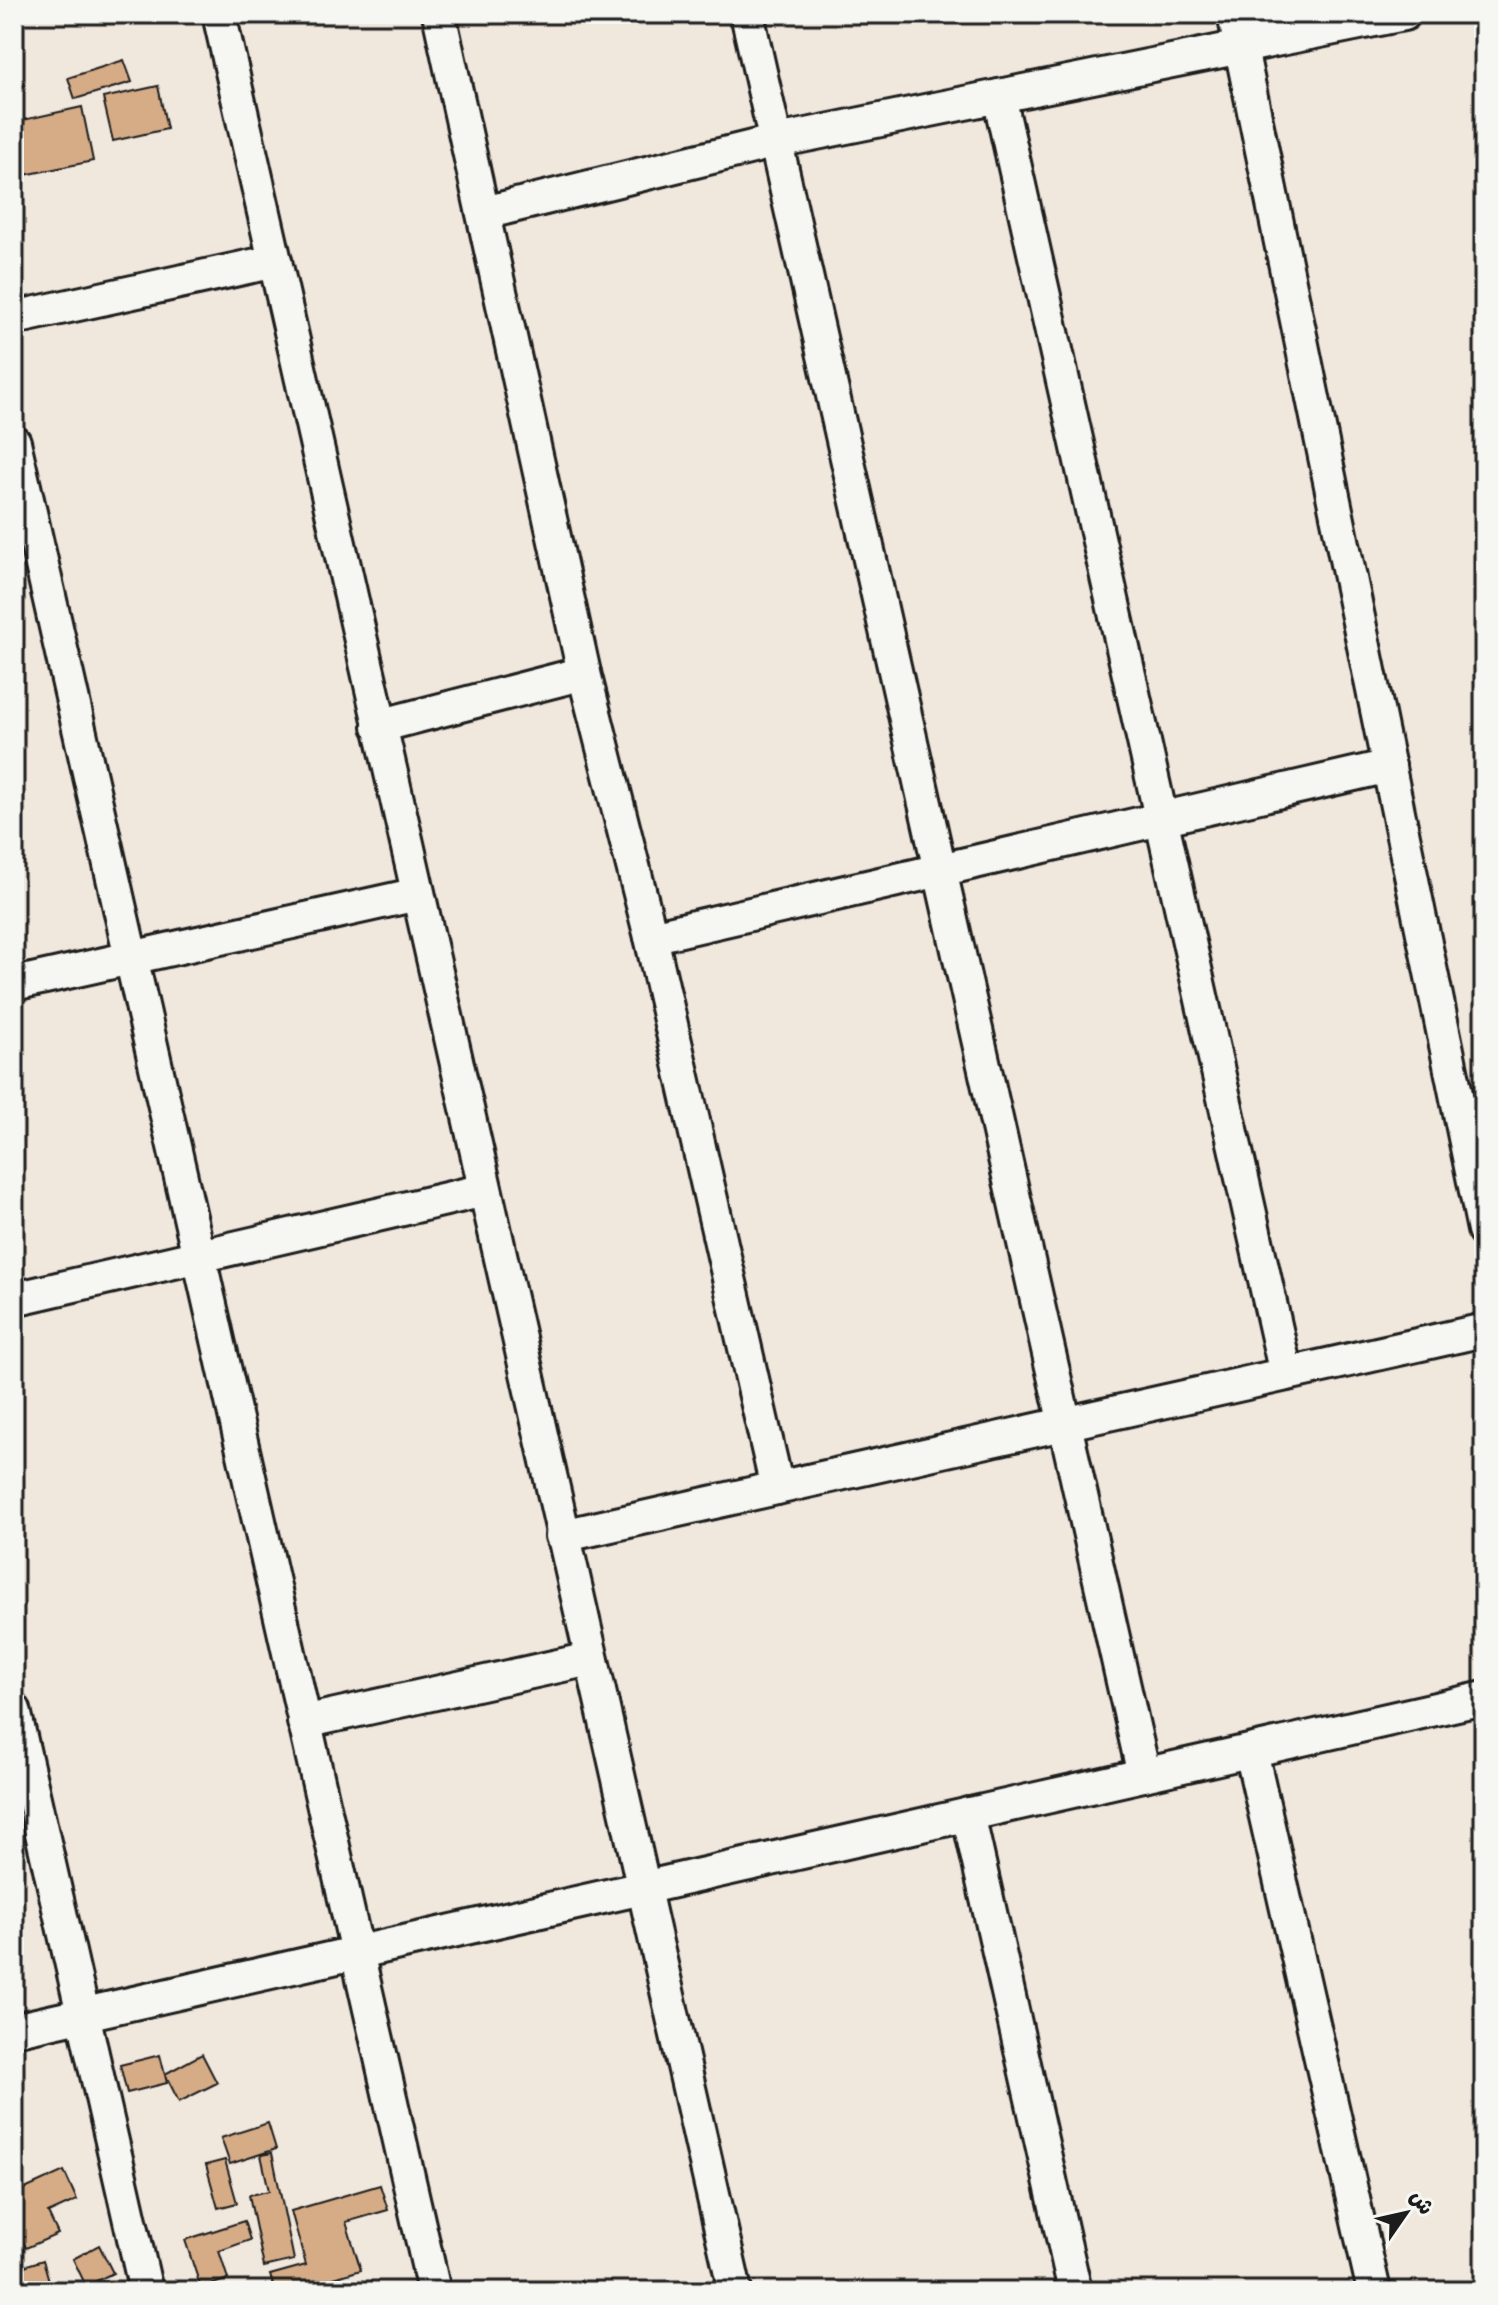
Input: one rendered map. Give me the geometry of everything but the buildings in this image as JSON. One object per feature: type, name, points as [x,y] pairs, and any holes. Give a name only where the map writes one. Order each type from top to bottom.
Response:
[{"type":"street","points":[[219,14],[735,2291]]},
{"type":"street","points":[[439,14],[584,673],[651,937],[777,1488]]},
{"type":"street","points":[[747,14],[1144,1775]]},
{"type":"street","points":[[1234,14],[1484,1230]]},
{"type":"street","points":[[484,213],[777,141],[1404,14]]},
{"type":"street","points":[[999,96],[1286,1374]]},
{"type":"street","points":[[14,318],[275,261]]},
{"type":"street","points":[[14,442],[434,2291]]},
{"type":"street","points":[[379,726],[584,673]]},
{"type":"street","points":[[651,937],[1389,766]]},
{"type":"street","points":[[14,984],[418,894]]},
{"type":"street","points":[[14,1299],[485,1190]]},
{"type":"street","points":[[562,1536],[1484,1330]]},
{"type":"street","points":[[304,1722],[590,1659]]},
{"type":"street","points":[[14,2030],[1484,1698]]},
{"type":"street","points":[[14,1710],[146,2291]]},
{"type":"street","points":[[1251,1751],[1374,2291]]},
{"type":"street","points":[[968,1814],[1075,2291]]}]
